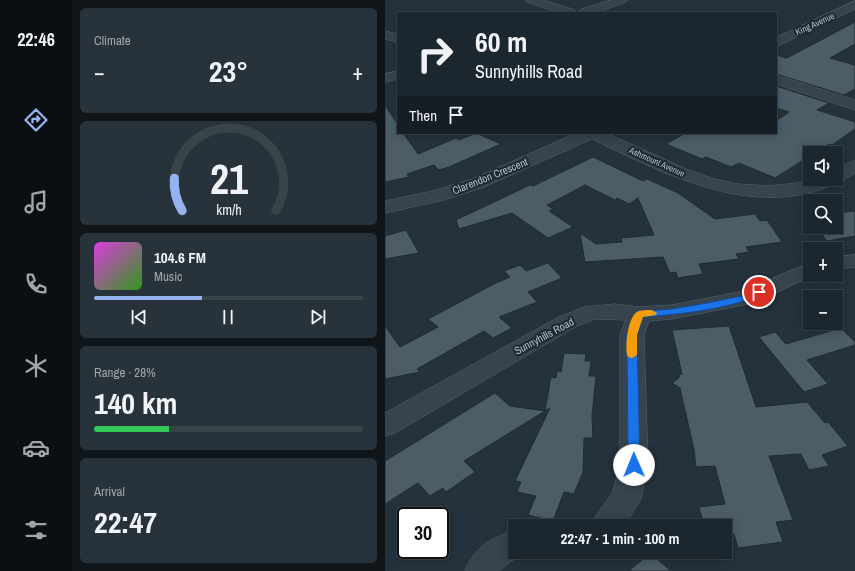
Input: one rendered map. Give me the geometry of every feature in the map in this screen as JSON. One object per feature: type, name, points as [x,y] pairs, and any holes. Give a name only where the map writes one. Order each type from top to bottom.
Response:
[{"type":"street","points":[[531,0],[568,12]]},
{"type":"street","points":[[587,12],[622,0]]},
{"type":"street","name":"King Avenue","points":[[777,43],[855,5]]},
{"type":"street","points":[[385,34],[397,38]]},
{"type":"street","points":[[385,78],[397,75]]},
{"type":"street","points":[[777,79],[855,105]]},
{"type":"street","name":"Clarendon Crescent","points":[[385,207],[437,196],[477,183],[590,134]]},
{"type":"street","name":"Ashmount Avenue","points":[[594,134],[695,179],[723,188],[756,192],[786,192],[810,186]]},
{"type":"street","points":[[843,173],[855,165]]},
{"type":"street","points":[[843,262],[855,261]]},
{"type":"street","name":"Sunnyhills Road","points":[[385,426],[567,322],[592,312],[615,310],[640,314],[672,312],[745,298],[803,272]]},
{"type":"street","points":[[611,519],[626,499],[634,465],[632,335],[640,314]]},
{"type":"street","points":[[481,571],[485,564],[503,548],[508,546]]},
{"type":"building","points":[[855,22],[855,44],[830,58],[855,65],[855,89],[844,95],[777,74],[777,55],[787,58]]},
{"type":"building","points":[[777,86],[829,103],[817,110],[855,122],[855,129],[832,145],[803,146],[803,160],[775,178],[739,163],[731,167],[706,157],[702,159],[666,144],[684,134],[777,134],[777,120],[789,112],[777,108]]},
{"type":"building","points":[[385,105],[397,123],[397,134],[404,134],[418,154],[456,138],[459,140],[474,134],[478,134],[501,144],[449,167],[439,170],[434,165],[407,174],[409,177],[385,182]]},
{"type":"building","points":[[593,157],[643,181],[647,179],[678,193],[715,219],[755,214],[760,221],[767,220],[782,242],[746,247],[749,252],[736,254],[739,259],[699,264],[703,274],[678,278],[676,272],[670,273],[663,257],[585,262],[580,233],[596,244],[622,242],[621,238],[654,235],[638,198],[629,204],[617,198],[615,200],[585,185],[547,205],[553,209],[549,211],[573,227],[548,238],[512,213],[459,229],[456,220],[530,185],[533,186]]},
{"type":"building","points":[[855,211],[855,236],[827,241],[822,234],[843,234],[843,212]]},
{"type":"building","points":[[406,230],[419,253],[385,259],[385,236]]},
{"type":"building","points":[[548,263],[562,278],[528,292],[537,302],[499,317],[512,328],[493,338],[484,331],[417,369],[420,372],[385,379],[385,326],[400,347],[438,327],[428,319],[510,277],[504,271],[520,265],[526,271]]},
{"type":"building","points":[[729,326],[756,407],[807,402],[825,423],[828,422],[848,446],[822,455],[829,466],[809,470],[801,454],[769,456],[793,520],[776,522],[783,542],[738,548],[734,534],[732,534],[732,519],[702,519],[699,507],[725,504],[715,466],[696,467],[694,450],[680,388],[672,383],[679,378],[679,375],[682,374],[672,330]]},
{"type":"building","points":[[834,330],[843,330],[855,342],[855,345],[807,360],[828,384],[804,392],[759,337],[775,332],[786,344]]},
{"type":"building","points":[[564,353],[586,354],[585,361],[591,361],[589,376],[596,376],[592,416],[593,438],[584,438],[583,472],[574,494],[564,492],[554,519],[545,519],[528,515],[536,496],[517,492],[521,482],[515,481],[550,408],[545,411],[551,377],[556,378],[557,371],[561,372]]},
{"type":"building","points":[[495,393],[510,406],[545,411],[464,461],[475,472],[446,492],[443,488],[430,496],[418,483],[385,504],[385,461]]},
{"type":"building","points":[[643,559],[657,559],[671,571],[629,571]]},
{"type":"slow traffic","points":[[632,355],[632,335],[640,314],[652,313]]},
{"type":"route","points":[[634,465],[632,335],[640,314],[672,312],[707,306],[745,298],[759,292]]}]
